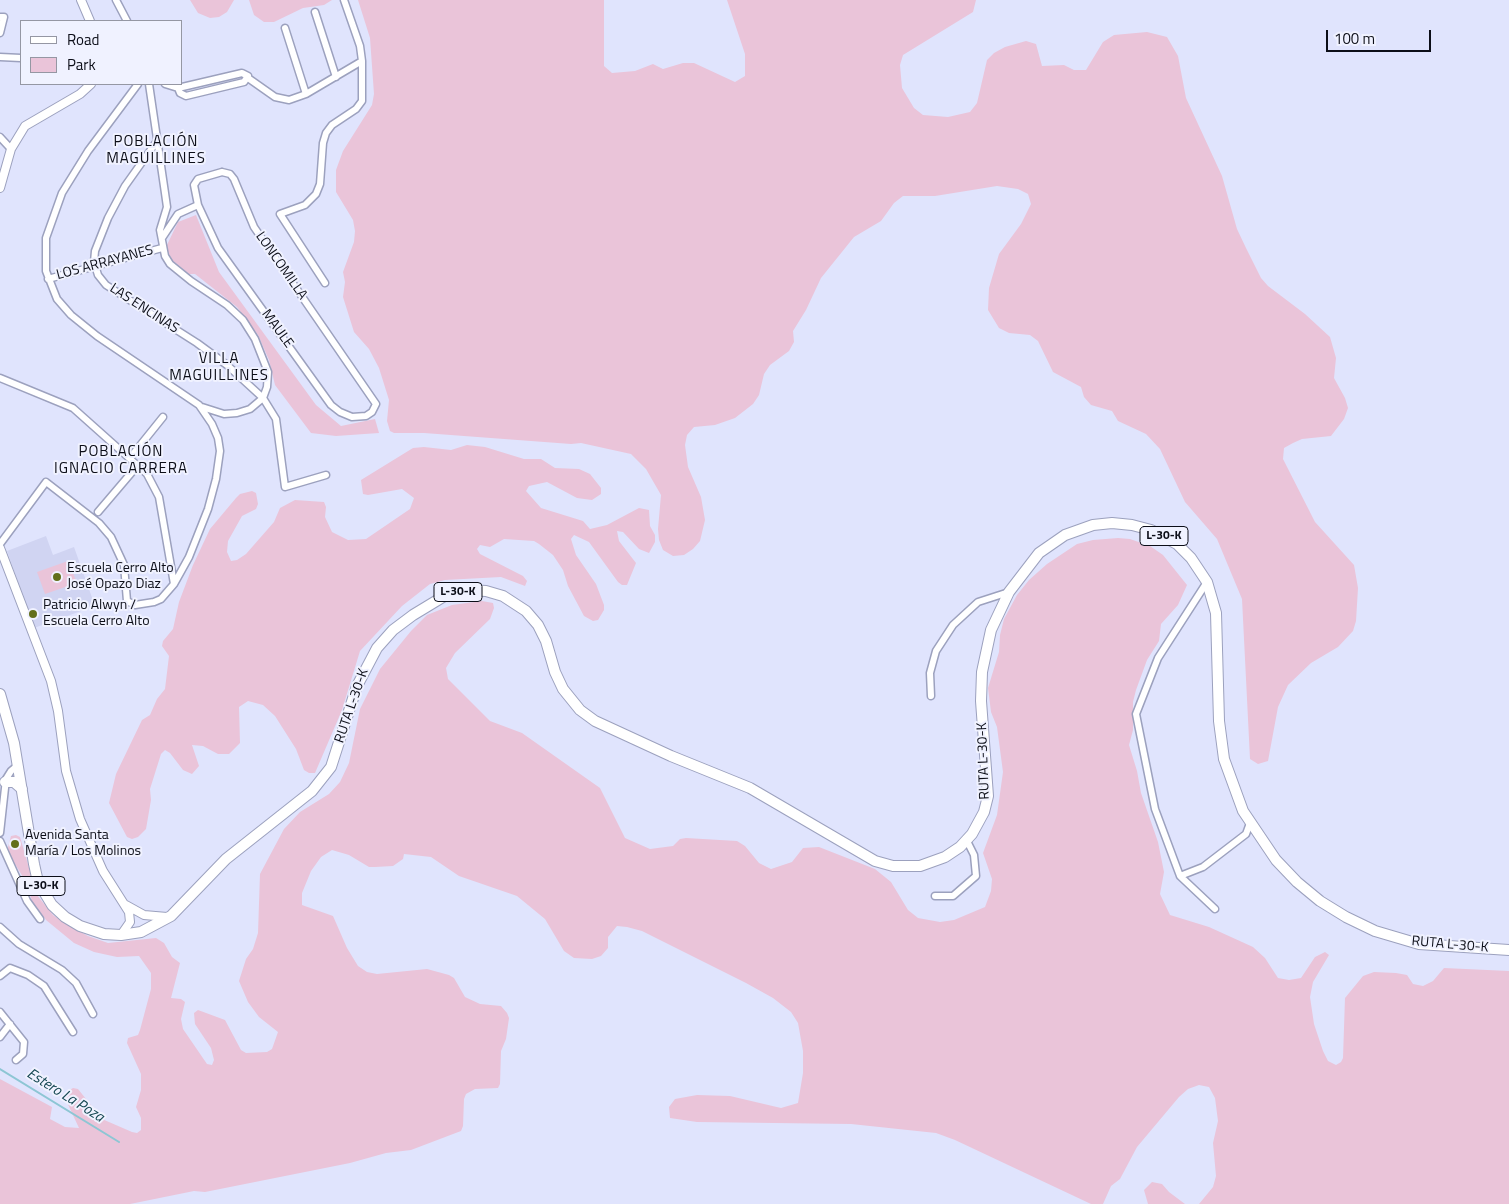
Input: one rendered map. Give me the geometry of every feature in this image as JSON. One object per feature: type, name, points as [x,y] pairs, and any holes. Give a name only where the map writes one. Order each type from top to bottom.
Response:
[{"type":"main road","name":"RUTA L-30-K","points":[[171,916],[226,859],[312,791],[323,780],[334,760],[360,677],[370,658],[385,638],[403,622],[439,598],[469,590],[486,591],[503,596],[526,611],[538,625],[546,641],[555,672],[563,689],[580,710],[603,725],[671,756],[750,788],[790,810],[867,858],[884,864],[911,867],[928,864],[945,857],[967,841],[981,820],[988,796],[981,701],[984,658],[996,617],[1009,592],[1031,562],[1056,539],[1083,527],[1112,523],[1142,527],[1168,539],[1191,558],[1207,582],[1216,612],[1219,721],[1224,759],[1235,792],[1250,823],[1267,848],[1297,882],[1333,909],[1360,924],[1389,936],[1419,944],[1509,950]]},
{"type":"main road","name":"L-30-K","points":[[0,694],[14,743],[36,873],[47,898],[58,911],[80,926],[96,932],[121,935],[141,932],[171,916]]},
{"type":"main road","points":[[5,782],[14,782],[22,789]]},
{"type":"street","points":[[81,0],[90,20]]},
{"type":"street","points":[[116,0],[127,20]]},
{"type":"street","points":[[325,283],[280,214],[305,205],[316,194],[320,184],[323,143],[326,133],[332,126],[356,109],[362,101],[360,46],[344,0]]},
{"type":"street","points":[[315,12],[336,77]]},
{"type":"street","points":[[0,33],[2,17]]},
{"type":"street","points":[[285,28],[306,94]]},
{"type":"street","points":[[0,57],[20,58]]},
{"type":"street","points":[[169,85],[178,88],[244,73],[248,78],[279,99],[292,100],[306,94],[362,61]]},
{"type":"street","points":[[0,188],[11,149],[21,131],[30,121],[80,94],[90,85]]},
{"type":"street","points":[[137,85],[73,174],[62,193],[46,238],[45,262],[48,279],[57,298],[71,315],[97,336],[199,405],[217,413],[230,414],[250,409],[263,398],[267,387],[268,372],[264,358],[248,326],[233,310],[191,282],[170,264],[162,248],[161,222],[167,207],[149,85]]},
{"type":"street","points":[[0,137],[11,149]]},
{"type":"street","points":[[95,268],[95,251],[108,218],[125,186],[157,141]]},
{"type":"street","name":"LONCOMILLA","points":[[198,205],[194,186],[196,180],[222,172],[232,176],[254,227],[376,404]]},
{"type":"street","points":[[162,238],[178,214],[198,205]]},
{"type":"street","name":"MAULE","points":[[198,205],[218,248],[331,405],[340,412],[352,417],[366,416],[372,412],[376,404]]},
{"type":"street","points":[[167,207],[178,214]]},
{"type":"street","name":"LOS ARRAYANES","points":[[48,279],[95,268],[162,248]]},
{"type":"street","name":"LAS ENCINAS","points":[[95,268],[106,286],[197,343],[227,365],[263,398],[276,419],[285,488],[326,475]]},
{"type":"street","points":[[0,378],[73,408],[138,465],[151,480],[159,497],[174,584]]},
{"type":"street","points":[[121,935],[131,917],[98,862],[80,819],[66,770],[58,711],[51,682],[0,546],[46,482],[99,523],[111,537],[124,564],[126,596],[129,603],[135,605],[161,599],[174,584],[189,558],[208,509],[219,458],[216,433],[199,405]]},
{"type":"street","points":[[130,458],[163,417]]},
{"type":"street","points":[[98,512],[138,465]]},
{"type":"street","points":[[1207,582],[1158,658],[1136,714],[1155,809],[1180,876],[1215,909]]},
{"type":"street","points":[[931,696],[930,673],[936,651],[953,625],[978,602],[1009,592]]},
{"type":"street","points":[[0,833],[5,782],[11,771],[17,766]]},
{"type":"street","points":[[1180,876],[1203,868],[1246,834],[1250,823]]},
{"type":"street","points":[[0,841],[27,901],[40,919]]},
{"type":"street","points":[[935,896],[954,896],[976,876],[974,855],[967,841]]},
{"type":"street","points":[[123,902],[144,915],[171,916]]},
{"type":"street","points":[[0,927],[19,944],[62,970],[76,983],[93,1014]]},
{"type":"street","points":[[0,976],[10,968],[28,975],[44,986],[73,1032]]},
{"type":"street","points":[[0,1012],[25,1045],[23,1054],[16,1060]]},
{"type":"street","points":[[0,1037],[10,1024]]},
{"type":"shaded area","points":[[46,536],[53,555],[74,547],[95,606],[34,628],[7,551]]},
{"type":"green space","points":[[190,0],[234,0],[227,12],[219,17],[210,18],[198,13]]},
{"type":"green space","points":[[249,0],[332,0],[324,5],[303,8],[274,22],[264,22],[254,15]]},
{"type":"green space","points":[[358,0],[604,0],[604,66],[612,73],[635,71],[653,64],[663,69],[683,63],[694,63],[735,82],[745,76],[745,54],[727,0],[976,0],[973,12],[903,55],[900,65],[902,88],[914,108],[923,115],[948,117],[970,112],[977,103],[987,60],[994,53],[1005,47],[1026,41],[1036,44],[1042,66],[1064,65],[1074,70],[1086,70],[1103,42],[1114,35],[1147,32],[1167,37],[1178,56],[1186,98],[1222,176],[1237,229],[1246,248],[1261,278],[1268,286],[1305,314],[1330,337],[1336,358],[1334,378],[1345,398],[1348,408],[1344,419],[1331,436],[1302,439],[1293,443],[1284,448],[1283,459],[1315,522],[1354,565],[1358,588],[1356,621],[1353,631],[1338,647],[1311,663],[1288,685],[1278,707],[1268,761],[1258,764],[1250,759],[1242,599],[1217,539],[1185,502],[1160,449],[1146,434],[1118,421],[1112,411],[1091,405],[1084,397],[1081,387],[1053,372],[1038,341],[1030,335],[1009,333],[999,328],[988,310],[989,288],[999,254],[1021,224],[1031,204],[1028,194],[1018,189],[997,186],[935,196],[903,196],[894,203],[881,221],[854,237],[821,278],[806,310],[793,331],[794,342],[789,351],[770,365],[764,374],[759,395],[753,404],[735,418],[715,425],[694,427],[687,435],[685,445],[688,467],[701,497],[705,520],[700,541],[684,555],[673,556],[663,550],[659,540],[658,529],[661,495],[646,469],[631,454],[581,443],[571,444],[424,433],[394,433],[390,431],[387,421],[389,400],[379,368],[369,349],[354,332],[343,297],[345,282],[343,272],[354,242],[355,231],[353,220],[336,192],[336,170],[343,151],[372,105],[374,94],[370,38]]},
{"type":"green space","points":[[196,215],[219,272],[316,405],[341,426],[375,419],[379,433],[336,436],[311,433],[275,385],[269,360],[258,335],[237,307],[195,274],[189,274],[172,260],[166,247],[178,222]]},
{"type":"green space","points":[[467,445],[485,447],[524,459],[541,459],[555,468],[579,469],[590,474],[601,488],[601,494],[592,500],[577,498],[547,482],[529,486],[526,491],[541,508],[583,521],[590,529],[607,525],[639,508],[649,510],[650,526],[655,535],[655,542],[649,553],[639,549],[623,532],[617,531],[619,541],[636,563],[627,585],[622,585],[618,582],[589,542],[574,535],[571,539],[576,555],[596,584],[604,605],[604,610],[598,620],[593,621],[584,616],[568,586],[563,570],[553,555],[539,544],[534,541],[504,539],[490,547],[480,545],[477,549],[480,554],[523,576],[527,581],[525,586],[501,577],[445,580],[430,584],[402,606],[360,651],[342,710],[315,773],[309,773],[304,770],[296,749],[275,716],[263,705],[248,701],[239,707],[240,743],[229,754],[218,754],[203,746],[192,745],[199,766],[192,774],[183,770],[170,753],[165,750],[161,754],[150,789],[151,800],[146,829],[138,837],[132,839],[127,837],[109,803],[116,774],[142,720],[150,715],[157,699],[165,689],[169,656],[162,646],[163,641],[173,629],[179,602],[193,565],[210,529],[236,498],[240,494],[252,491],[256,493],[258,504],[256,509],[242,516],[228,541],[227,552],[231,561],[237,560],[246,554],[274,522],[280,508],[295,500],[324,502],[326,507],[325,517],[332,532],[348,540],[366,539],[410,509],[414,498],[402,489],[368,495],[363,494],[361,480],[413,448],[424,447],[451,450]]},
{"type":"green space","points":[[1130,539],[1150,546],[1163,555],[1187,585],[1178,605],[1161,624],[1159,641],[1147,660],[1136,690],[1133,702],[1133,730],[1129,745],[1141,793],[1158,842],[1164,872],[1160,894],[1170,915],[1209,927],[1253,947],[1265,958],[1278,978],[1289,980],[1301,978],[1315,957],[1325,952],[1329,955],[1313,982],[1310,997],[1314,1024],[1323,1051],[1328,1061],[1336,1065],[1343,1058],[1345,998],[1363,976],[1374,972],[1396,973],[1407,975],[1413,984],[1423,986],[1433,981],[1444,968],[1509,971],[1509,1204],[1199,1204],[1213,1187],[1216,1176],[1213,1143],[1218,1121],[1215,1098],[1209,1087],[1199,1085],[1188,1089],[1179,1097],[1137,1147],[1120,1179],[1111,1186],[1103,1204],[1091,1204],[955,1140],[936,1133],[851,1124],[697,1122],[670,1118],[669,1107],[675,1099],[697,1095],[730,1096],[781,1108],[798,1103],[803,1073],[803,1051],[798,1023],[791,1012],[773,998],[746,983],[642,931],[617,926],[608,937],[608,948],[601,956],[592,959],[574,958],[564,951],[545,919],[517,896],[459,876],[431,857],[404,854],[403,859],[393,866],[369,867],[349,855],[332,850],[321,857],[311,871],[302,893],[302,905],[333,916],[347,948],[358,966],[367,972],[377,974],[427,969],[449,975],[454,978],[465,997],[480,1004],[501,1006],[507,1013],[509,1018],[506,1039],[501,1051],[500,1084],[498,1088],[475,1089],[466,1094],[461,1131],[411,1150],[386,1153],[350,1163],[205,1192],[194,1191],[130,1204],[0,1204],[0,1079],[52,1107],[50,1119],[65,1127],[79,1128],[65,1098],[65,1093],[73,1088],[78,1089],[102,1119],[132,1132],[137,1133],[141,1130],[141,1118],[136,1107],[141,1090],[141,1074],[127,1043],[128,1038],[138,1035],[151,989],[151,973],[139,956],[117,957],[94,952],[74,943],[46,920],[32,901],[26,882],[7,851],[11,836],[16,835],[20,837],[37,895],[53,915],[88,936],[108,943],[156,938],[164,943],[172,957],[180,963],[171,998],[181,999],[185,1002],[181,1019],[183,1029],[207,1064],[212,1065],[214,1060],[211,1048],[195,1024],[194,1013],[198,1010],[225,1020],[241,1050],[246,1053],[267,1052],[272,1049],[278,1032],[259,1017],[248,1002],[239,981],[246,959],[253,949],[258,933],[260,874],[284,829],[300,812],[329,794],[340,782],[349,763],[360,709],[380,669],[411,631],[427,615],[452,605],[482,601],[493,603],[494,608],[490,619],[455,653],[446,668],[448,679],[490,721],[522,733],[600,788],[625,838],[650,849],[673,846],[680,839],[686,838],[737,841],[745,846],[759,863],[771,869],[792,862],[803,848],[819,847],[875,869],[891,882],[908,910],[918,918],[940,922],[954,920],[985,907],[991,891],[992,879],[983,853],[997,815],[1003,772],[997,727],[991,712],[988,688],[999,652],[1000,635],[1004,619],[1017,595],[1029,580],[1047,564],[1077,544],[1093,540]]},
{"type":"green space","name":"Escuela Cerro Alto José Opazo Diaz","points":[[68,561],[77,583],[45,594],[37,572]]},
{"type":"green space","points":[[1152,1182],[1162,1184],[1185,1204],[1148,1204],[1144,1190]]},
{"type":"waterway","name":"Estero La Poza","points":[[0,1069],[119,1142]]},
{"type":"place","name":"Escuela Cerro Alto José Opazo Diaz","points":[[57,577]]},
{"type":"place","name":"Patricio Alwyn / Escuela Cerro Alto","points":[[33,614]]},
{"type":"place","name":"Avenida Santa María / Los Molinos","points":[[15,844]]},
{"type":"district","name":"POBLACIÓN MAGUILLINES","points":[[156,150]]},
{"type":"district","name":"VILLA MAGUILLINES","points":[[219,368]]},
{"type":"district","name":"POBLACIÓN IGNACIO CARRERA","points":[[121,460]]}]
